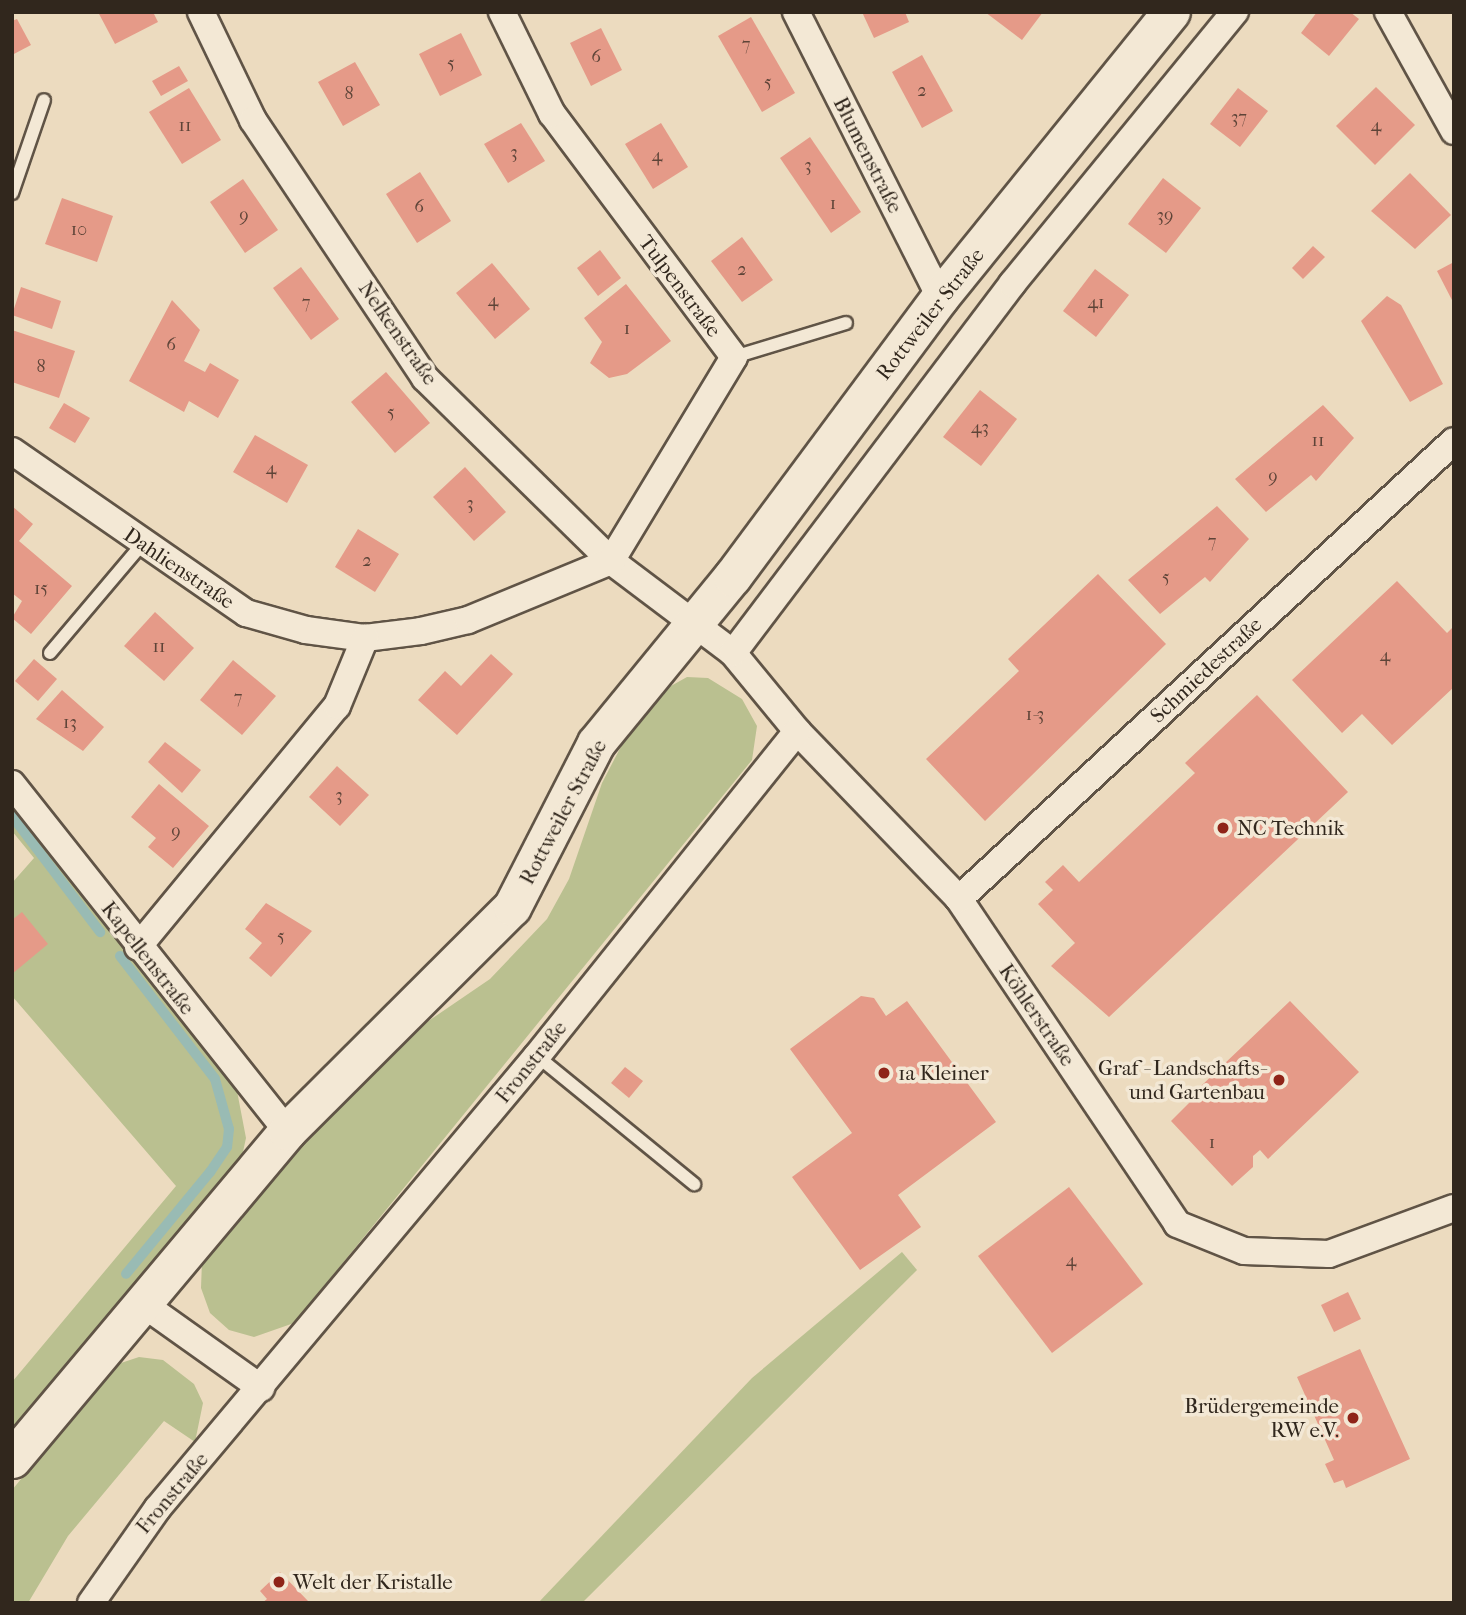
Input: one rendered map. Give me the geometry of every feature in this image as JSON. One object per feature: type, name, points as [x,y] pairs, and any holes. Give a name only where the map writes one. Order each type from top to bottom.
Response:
[{"type":"street","name":"Nelkenstraße","points":[[201,12],[253,120],[425,377],[611,561],[697,621]]},
{"type":"street","name":"Tulpenstraße","points":[[502,12],[552,114],[734,357],[611,561]]},
{"type":"street","name":"Blumenstraße","points":[[796,12],[940,298]]},
{"type":"street","name":"Rottweiler Straße","points":[[12,1459],[286,1131],[512,907],[596,743],[697,621],[940,298],[1171,12]]},
{"type":"street","points":[[733,653],[1012,284],[1235,12]]},
{"type":"street","points":[[1388,12],[1454,131]]},
{"type":"street","name":"Schmiedestraße","points":[[959,899],[1454,441]]},
{"type":"street","name":"Dahlienstraße","points":[[12,452],[142,544],[246,613],[365,638],[468,620],[611,561]]},
{"type":"street","points":[[697,621],[733,653],[797,732]]},
{"type":"street","points":[[138,947],[337,706],[365,638]]},
{"type":"street","name":"Köhlerstraße","points":[[797,732],[959,899],[1177,1224],[1244,1251],[1329,1254],[1454,1208]]},
{"type":"street","name":"Fronstraße","points":[[91,1603],[157,1509],[537,1056],[797,732]]},
{"type":"street","name":"Kapellenstraße","points":[[12,783],[138,947],[286,1131]]},
{"type":"street","points":[[143,1304],[261,1388]]},
{"type":"lane","points":[[12,193],[44,100]]},
{"type":"lane","points":[[734,357],[846,323]]},
{"type":"lane","points":[[50,653],[142,544]]},
{"type":"lane","points":[[537,1056],[694,1184]]},
{"type":"green space","points":[[687,677],[708,678],[742,699],[757,726],[752,760],[294,1323],[254,1337],[229,1330],[210,1313],[201,1288],[202,1261],[260,1186],[386,1050],[490,979],[547,919],[569,879],[602,783],[627,735],[662,691]]},
{"type":"green space","points":[[12,795],[237,1091],[246,1138],[241,1161],[12,1435],[12,1382],[176,1186],[12,996],[12,883],[34,858],[12,831]]},
{"type":"green space","points":[[902,1252],[917,1270],[582,1603],[538,1603],[752,1378]]},
{"type":"green space","points":[[139,1357],[163,1360],[194,1384],[203,1403],[195,1442],[164,1421],[68,1536],[28,1603],[12,1603],[12,1490],[115,1365]]},
{"type":"building","points":[[98,12],[153,12],[158,22],[115,44]]},
{"type":"building","points":[[862,12],[905,12],[909,22],[874,38]]},
{"type":"building","points":[[985,12],[1043,12],[1022,40]]},
{"type":"building","points":[[1317,12],[1350,12],[1359,19],[1329,56],[1301,33]]},
{"type":"building","points":[[751,17],[795,93],[762,112],[718,36]]},
{"type":"building","points":[[17,19],[31,45],[12,55],[12,21]]},
{"type":"building","points":[[601,28],[622,70],[591,86],[570,43]]},
{"type":"building","points":[[461,33],[482,75],[440,96],[419,54]]},
{"type":"building","points":[[922,55],[953,111],[922,128],[892,72]]},
{"type":"building","points":[[355,62],[380,105],[343,126],[318,82]]},
{"type":"building","points":[[179,66],[188,81],[161,96],[152,81]]},
{"type":"building","points":[[1376,87],[1415,125],[1375,165],[1336,126]]},
{"type":"building","points":[[189,88],[221,140],[182,164],[149,112]]},
{"type":"building","points":[[1238,88],[1268,111],[1240,147],[1210,124]]},
{"type":"building","points":[[521,123],[545,161],[508,183],[484,144]]},
{"type":"building","points":[[661,123],[688,167],[653,189],[625,144]]},
{"type":"building","points":[[810,137],[861,212],[831,233],[780,158]]},
{"type":"building","points":[[420,172],[451,221],[417,243],[386,194]]},
{"type":"building","points":[[1410,173],[1451,215],[1415,249],[1371,211]]},
{"type":"building","points":[[1163,178],[1201,208],[1166,253],[1128,224]]},
{"type":"building","points":[[243,179],[278,230],[245,253],[210,202]]},
{"type":"building","points":[[62,198],[113,216],[97,262],[45,244]]},
{"type":"building","points":[[742,237],[773,280],[742,302],[711,261]]},
{"type":"building","points":[[1313,246],[1325,257],[1303,279],[1292,268]]},
{"type":"building","points":[[600,250],[621,278],[598,296],[577,268]]},
{"type":"building","points":[[1454,262],[1454,304],[1437,271]]},
{"type":"building","points":[[492,263],[530,309],[495,339],[456,293]]},
{"type":"building","points":[[301,267],[339,319],[311,340],[273,288]]},
{"type":"building","points":[[1095,269],[1129,295],[1096,337],[1063,311]]},
{"type":"building","points":[[626,284],[671,341],[627,374],[609,378],[590,363],[602,342],[584,318]]},
{"type":"building","points":[[21,287],[61,301],[52,329],[12,315]]},
{"type":"building","points":[[1387,296],[1401,305],[1443,384],[1410,402],[1361,321]]},
{"type":"building","points":[[172,300],[200,330],[184,361],[205,372],[210,363],[239,380],[218,418],[189,401],[184,412],[129,381]]},
{"type":"building","points":[[12,330],[75,351],[59,398],[12,382]]},
{"type":"building","points":[[386,372],[430,423],[395,453],[351,402]]},
{"type":"building","points":[[980,390],[1017,419],[981,466],[943,437]]},
{"type":"building","points":[[64,403],[90,418],[75,443],[49,428]]},
{"type":"building","points":[[1323,405],[1354,438],[1316,481],[1311,475],[1266,512],[1235,479]]},
{"type":"building","points":[[255,435],[308,465],[287,503],[233,472]]},
{"type":"building","points":[[465,467],[506,512],[474,541],[433,497]]},
{"type":"building","points":[[12,506],[33,524],[19,541],[72,586],[31,634],[12,618],[22,601],[12,593]]},
{"type":"building","points":[[1217,506],[1249,539],[1210,582],[1205,577],[1160,614],[1128,580]]},
{"type":"building","points":[[358,529],[399,554],[375,592],[335,567]]},
{"type":"building","points":[[1098,574],[1166,644],[985,821],[926,759],[1019,671],[1008,659]]},
{"type":"building","points":[[1397,581],[1447,633],[1454,626],[1454,687],[1392,745],[1362,714],[1342,733],[1292,680]]},
{"type":"building","points":[[155,612],[194,648],[164,681],[124,646]]},
{"type":"building","points":[[491,654],[513,674],[457,735],[418,700],[445,671],[461,686]]},
{"type":"building","points":[[34,659],[57,679],[38,701],[15,681]]},
{"type":"building","points":[[233,660],[276,696],[242,735],[200,700]]},
{"type":"building","points":[[62,690],[104,727],[83,751],[36,719]]},
{"type":"building","name":"NC Technik","points":[[1257,695],[1348,792],[1109,1017],[1051,966],[1075,943],[1038,904],[1053,890],[1045,882],[1063,865],[1079,882],[1195,773],[1185,763]]},
{"type":"building","points":[[165,742],[201,770],[182,793],[148,762]]},
{"type":"building","points":[[337,766],[369,795],[340,826],[309,797]]},
{"type":"building","points":[[159,784],[209,826],[173,868],[148,847],[156,838],[131,817]]},
{"type":"building","points":[[266,903],[312,931],[271,977],[249,958],[262,943],[245,929]]},
{"type":"building","points":[[22,912],[48,944],[12,974],[12,920]]},
{"type":"building","points":[[861,996],[874,998],[886,1016],[907,1001],[996,1122],[898,1195],[921,1227],[860,1270],[792,1177],[852,1133],[790,1049]]},
{"type":"building","name":"Graf - Landschafts- und Gartenbau","points":[[1290,1001],[1359,1072],[1268,1159],[1260,1150],[1253,1156],[1253,1167],[1232,1186],[1171,1121],[1191,1101],[1208,1095],[1200,1087]]},
{"type":"building","points":[[625,1067],[643,1081],[629,1098],[611,1083]]},
{"type":"building","points":[[1069,1187],[1143,1284],[1052,1353],[978,1256]]},
{"type":"building","points":[[1348,1292],[1361,1319],[1334,1332],[1321,1305]]},
{"type":"building","name":"Brüdergemeinde RW e.V.","points":[[1360,1349],[1410,1459],[1346,1488],[1343,1480],[1334,1483],[1325,1464],[1334,1460],[1297,1377]]},
{"type":"building","name":"Welt der Kristalle","points":[[280,1572],[308,1601],[306,1603],[262,1603],[267,1599],[260,1591]]},
{"type":"waterway","points":[[12,816],[100,932]]},
{"type":"waterway","points":[[120,956],[215,1079],[229,1129],[227,1147],[210,1172],[126,1274]]},
{"type":"place","name":"NC Technik","points":[[1223,828]]},
{"type":"place","name":"1a Kleiner","points":[[884,1073]]},
{"type":"place","name":"Graf - Landschafts- und Gartenbau","points":[[1279,1080]]},
{"type":"place","name":"Brüdergemeinde RW e.V.","points":[[1353,1418]]},
{"type":"place","name":"Welt der Kristalle","points":[[279,1582]]}]
